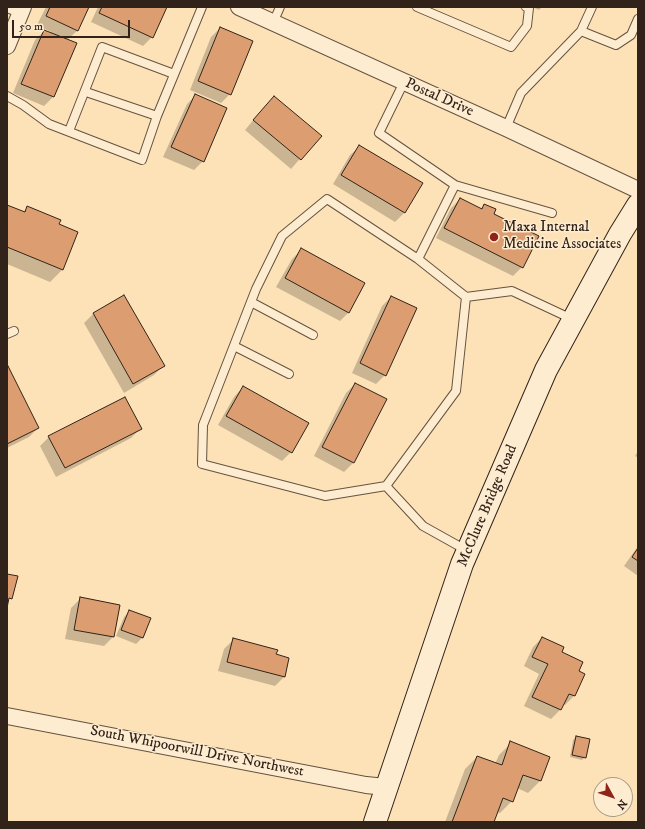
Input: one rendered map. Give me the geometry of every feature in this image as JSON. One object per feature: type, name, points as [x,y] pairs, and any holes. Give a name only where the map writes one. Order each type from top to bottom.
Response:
[{"type":"street","name":"Postal Drive","points":[[239,7],[506,128],[638,190]]},
{"type":"street","points":[[7,46],[17,9]]},
{"type":"street","name":"McClure Bridge Road","points":[[375,822],[462,564],[546,370],[620,234],[638,205]]},
{"type":"street","name":"South Whipoorwill Drive Northwest","points":[[7,716],[366,785],[386,787]]},
{"type":"lane","points":[[7,96],[23,105],[49,124],[142,160],[157,116],[202,7]]},
{"type":"lane","points":[[273,23],[280,7]]},
{"type":"lane","points":[[417,7],[511,47],[527,26],[529,8],[526,7]]},
{"type":"lane","points":[[506,128],[520,93],[581,31],[592,7]]},
{"type":"lane","points":[[581,31],[616,45],[631,35],[638,19]]},
{"type":"lane","points":[[69,131],[86,92],[102,47],[174,74]]},
{"type":"lane","points":[[404,82],[379,133],[455,185],[552,212]]},
{"type":"lane","points":[[86,92],[157,116]]},
{"type":"lane","points":[[418,259],[455,185]]},
{"type":"lane","points":[[466,297],[456,391],[386,486],[325,496],[202,464],[203,425],[256,289],[282,236],[327,199],[418,259],[466,297],[512,291],[574,320]]},
{"type":"lane","points":[[251,302],[313,335]]},
{"type":"lane","points":[[234,346],[289,374]]},
{"type":"lane","points":[[386,486],[423,526],[468,551]]},
{"type":"building","points":[[50,7],[89,7],[78,31],[46,16]]},
{"type":"building","points":[[102,7],[167,7],[153,38],[99,13]]},
{"type":"building","points":[[220,27],[253,41],[231,95],[198,81]]},
{"type":"building","points":[[44,30],[77,43],[54,97],[21,84]]},
{"type":"building","points":[[195,94],[227,108],[204,162],[171,147]]},
{"type":"building","points":[[274,96],[322,136],[301,160],[253,120]]},
{"type":"building","points":[[359,145],[423,183],[405,213],[341,175]]},
{"type":"building","points":[[460,198],[482,209],[484,204],[496,209],[494,214],[539,236],[523,268],[444,228]]},
{"type":"building","points":[[7,205],[25,212],[27,206],[61,220],[59,224],[78,232],[63,270],[7,247]]},
{"type":"building","points":[[301,248],[365,283],[349,313],[285,278]]},
{"type":"building","points":[[124,295],[165,366],[133,384],[93,313]]},
{"type":"building","points":[[391,296],[417,308],[386,376],[360,363]]},
{"type":"building","points":[[7,364],[39,428],[7,444]]},
{"type":"building","points":[[355,383],[387,399],[354,463],[322,447]]},
{"type":"building","points":[[243,386],[309,423],[292,453],[226,416]]},
{"type":"building","points":[[125,397],[142,429],[65,468],[48,436]]},
{"type":"building","points":[[638,548],[638,561],[632,557]]},
{"type":"building","points":[[7,574],[18,576],[12,599],[9,598],[7,608]]},
{"type":"building","points":[[80,597],[120,605],[114,637],[74,630]]},
{"type":"building","points":[[129,610],[151,618],[143,638],[121,630]]},
{"type":"building","points":[[542,637],[564,647],[562,652],[583,662],[579,671],[585,674],[575,696],[569,694],[561,710],[532,697],[548,664],[532,657]]},
{"type":"building","points":[[233,638],[278,650],[276,654],[289,658],[285,677],[227,662]]},
{"type":"building","points":[[576,736],[590,739],[586,758],[572,755]]},
{"type":"building","points":[[510,741],[550,757],[541,781],[523,775],[513,802],[503,798],[494,822],[452,822],[477,756],[502,765]]},
{"type":"place","name":"Maxa Internal Medicine Associates","points":[[494,237]]}]
